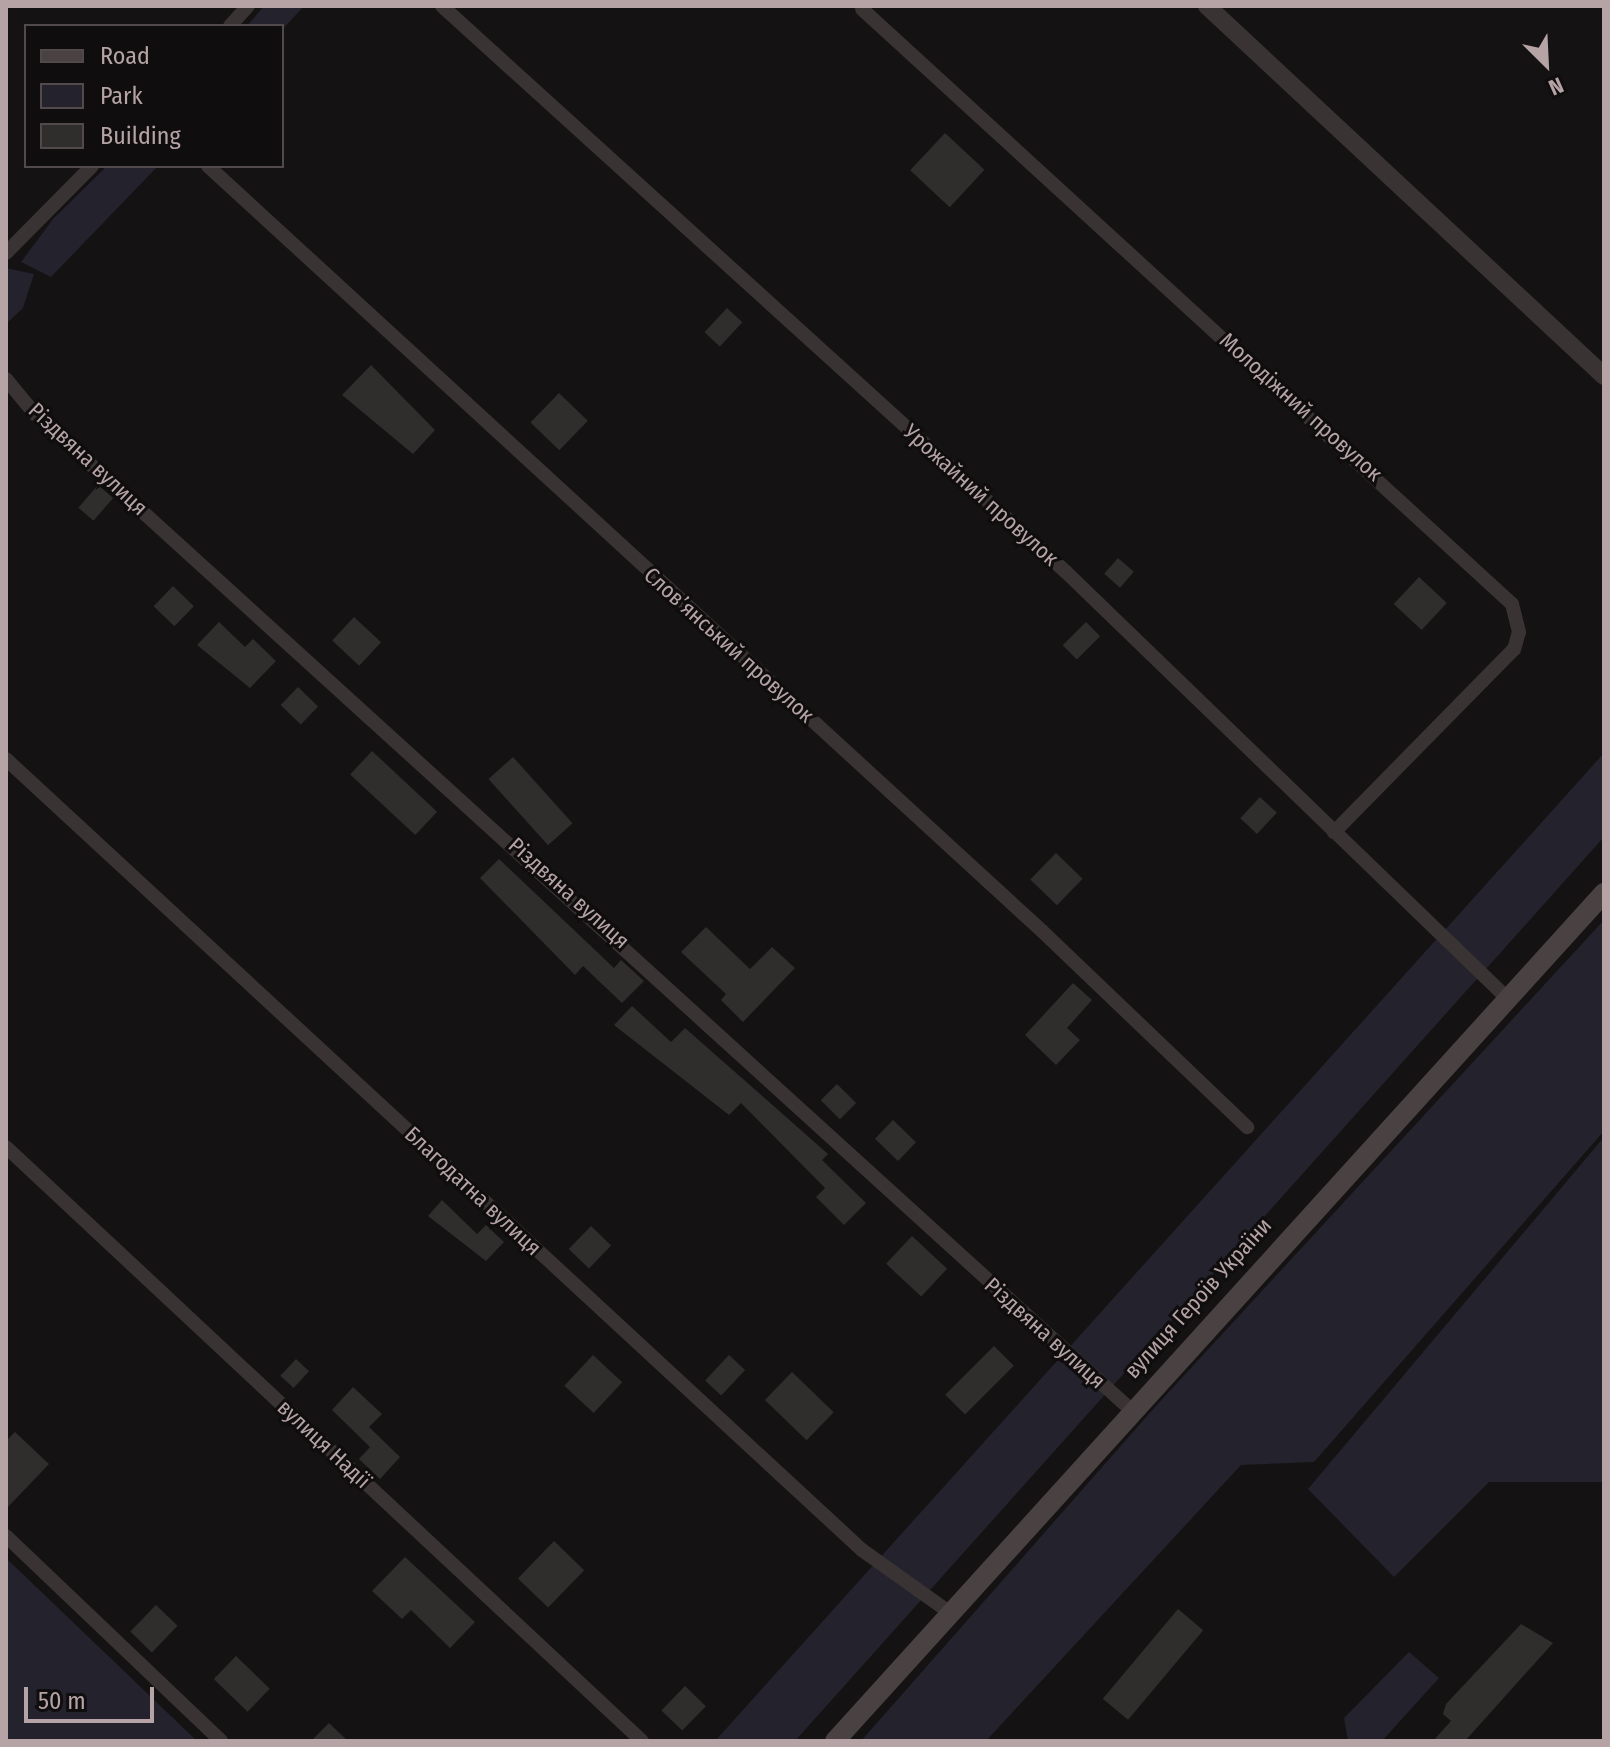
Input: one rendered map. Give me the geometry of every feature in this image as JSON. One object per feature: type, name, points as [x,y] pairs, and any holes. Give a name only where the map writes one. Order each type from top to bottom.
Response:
[{"type":"main road","name":"вулиця Героїв України","points":[[835,1741],[1130,1409],[1604,893]]},
{"type":"street","points":[[232,24],[248,6]]},
{"type":"street","name":"Урожайний провулок","points":[[442,6],[1066,572],[1507,998]]},
{"type":"street","points":[[1207,6],[1604,376]]},
{"type":"street","name":"Молодіжний провулок","points":[[862,9],[1512,604],[1519,632],[1514,649],[1334,832]]},
{"type":"street","points":[[6,253],[90,168]]},
{"type":"street","name":"Словʼянський провулок","points":[[210,168],[1042,931],[1247,1127]]},
{"type":"street","name":"Різдвяна вулиця","points":[[6,379],[35,414],[1130,1409]]},
{"type":"street","name":"Благодатна вулиця","points":[[6,759],[862,1550],[949,1612]]},
{"type":"street","name":"вулиця Надії","points":[[6,1147],[642,1741]]},
{"type":"street","points":[[6,1536],[221,1741]]},
{"type":"green space","points":[[264,6],[304,6],[284,28],[284,24],[249,24]]},
{"type":"green space","points":[[105,168],[156,168],[51,277],[21,262],[53,219]]},
{"type":"green space","points":[[6,268],[34,274],[23,308],[6,324]]},
{"type":"green space","points":[[1604,753],[1604,837],[795,1741],[715,1741]]},
{"type":"green space","points":[[1604,920],[1604,1131],[1314,1462],[1241,1465],[986,1741],[861,1741],[1155,1407]]},
{"type":"green space","points":[[1604,1137],[1604,1482],[1489,1482],[1394,1577],[1308,1489]]},
{"type":"green space","points":[[6,1558],[197,1741],[6,1741]]},
{"type":"green space","points":[[1409,1652],[1439,1678],[1382,1741],[1348,1741],[1344,1718]]},
{"type":"building","points":[[945,133],[984,170],[950,207],[910,170]]},
{"type":"building","points":[[727,308],[742,322],[720,346],[704,332]]},
{"type":"building","points":[[371,365],[435,430],[413,454],[342,395]]},
{"type":"building","points":[[559,393],[588,421],[559,450],[531,422]]},
{"type":"building","points":[[98,485],[113,498],[93,521],[78,508]]},
{"type":"building","points":[[1118,558],[1134,572],[1120,588],[1104,574]]},
{"type":"building","points":[[1419,577],[1447,603],[1422,630],[1394,604]]},
{"type":"building","points":[[173,586],[194,606],[174,626],[154,606]]},
{"type":"building","points":[[354,617],[381,642],[359,666],[332,640]]},
{"type":"building","points":[[219,622],[245,647],[253,639],[276,661],[250,688],[197,645]]},
{"type":"building","points":[[1086,622],[1100,636],[1077,659],[1063,645]]},
{"type":"building","points":[[298,687],[318,706],[301,724],[281,705]]},
{"type":"building","points":[[372,751],[437,812],[415,835],[350,774]]},
{"type":"building","points":[[513,757],[573,823],[548,845],[488,779]]},
{"type":"building","points":[[1260,797],[1277,813],[1257,834],[1240,818]]},
{"type":"building","points":[[1056,853],[1083,879],[1057,905],[1030,880]]},
{"type":"building","points":[[499,859],[614,968],[621,960],[644,981],[622,1003],[583,966],[575,975],[480,878]]},
{"type":"building","points":[[706,927],[750,969],[772,947],[795,968],[743,1022],[721,1000],[726,994],[681,952]]},
{"type":"building","points":[[1073,983],[1092,1000],[1067,1028],[1080,1040],[1056,1065],[1025,1035]]},
{"type":"building","points":[[632,1006],[671,1042],[685,1028],[828,1154],[822,1160],[866,1203],[844,1225],[816,1197],[825,1188],[741,1103],[729,1115],[614,1025]]},
{"type":"building","points":[[837,1084],[856,1103],[840,1119],[821,1100]]},
{"type":"building","points":[[893,1120],[916,1142],[898,1161],[875,1139]]},
{"type":"building","points":[[442,1200],[477,1234],[486,1225],[504,1242],[486,1261],[428,1216]]},
{"type":"building","points":[[591,1226],[611,1245],[589,1268],[569,1249]]},
{"type":"building","points":[[912,1236],[947,1269],[921,1297],[886,1264]]},
{"type":"building","points":[[994,1346],[1014,1366],[965,1415],[945,1395]]},
{"type":"building","points":[[593,1355],[622,1382],[594,1413],[564,1386]]},
{"type":"building","points":[[729,1355],[745,1370],[721,1396],[705,1381]]},
{"type":"building","points":[[296,1359],[309,1371],[293,1388],[280,1376]]},
{"type":"building","points":[[792,1372],[834,1412],[807,1440],[765,1400]]},
{"type":"building","points":[[353,1387],[382,1414],[369,1427],[400,1457],[380,1479],[359,1459],[370,1447],[332,1410]]},
{"type":"building","points":[[15,1432],[49,1464],[6,1509],[6,1441]]},
{"type":"building","points":[[554,1541],[584,1570],[548,1608],[518,1578]]},
{"type":"building","points":[[405,1557],[475,1622],[450,1648],[411,1610],[402,1619],[372,1591]]},
{"type":"building","points":[[156,1605],[178,1626],[152,1652],[130,1632]]},
{"type":"building","points":[[1178,1609],[1203,1630],[1128,1720],[1103,1699]]},
{"type":"building","points":[[1521,1624],[1553,1643],[1465,1741],[1433,1741],[1451,1721],[1443,1714],[1446,1704]]},
{"type":"building","points":[[236,1656],[270,1689],[248,1712],[214,1679]]},
{"type":"building","points":[[685,1686],[706,1706],[682,1731],[661,1710]]},
{"type":"building","points":[[329,1723],[348,1741],[311,1741]]}]
